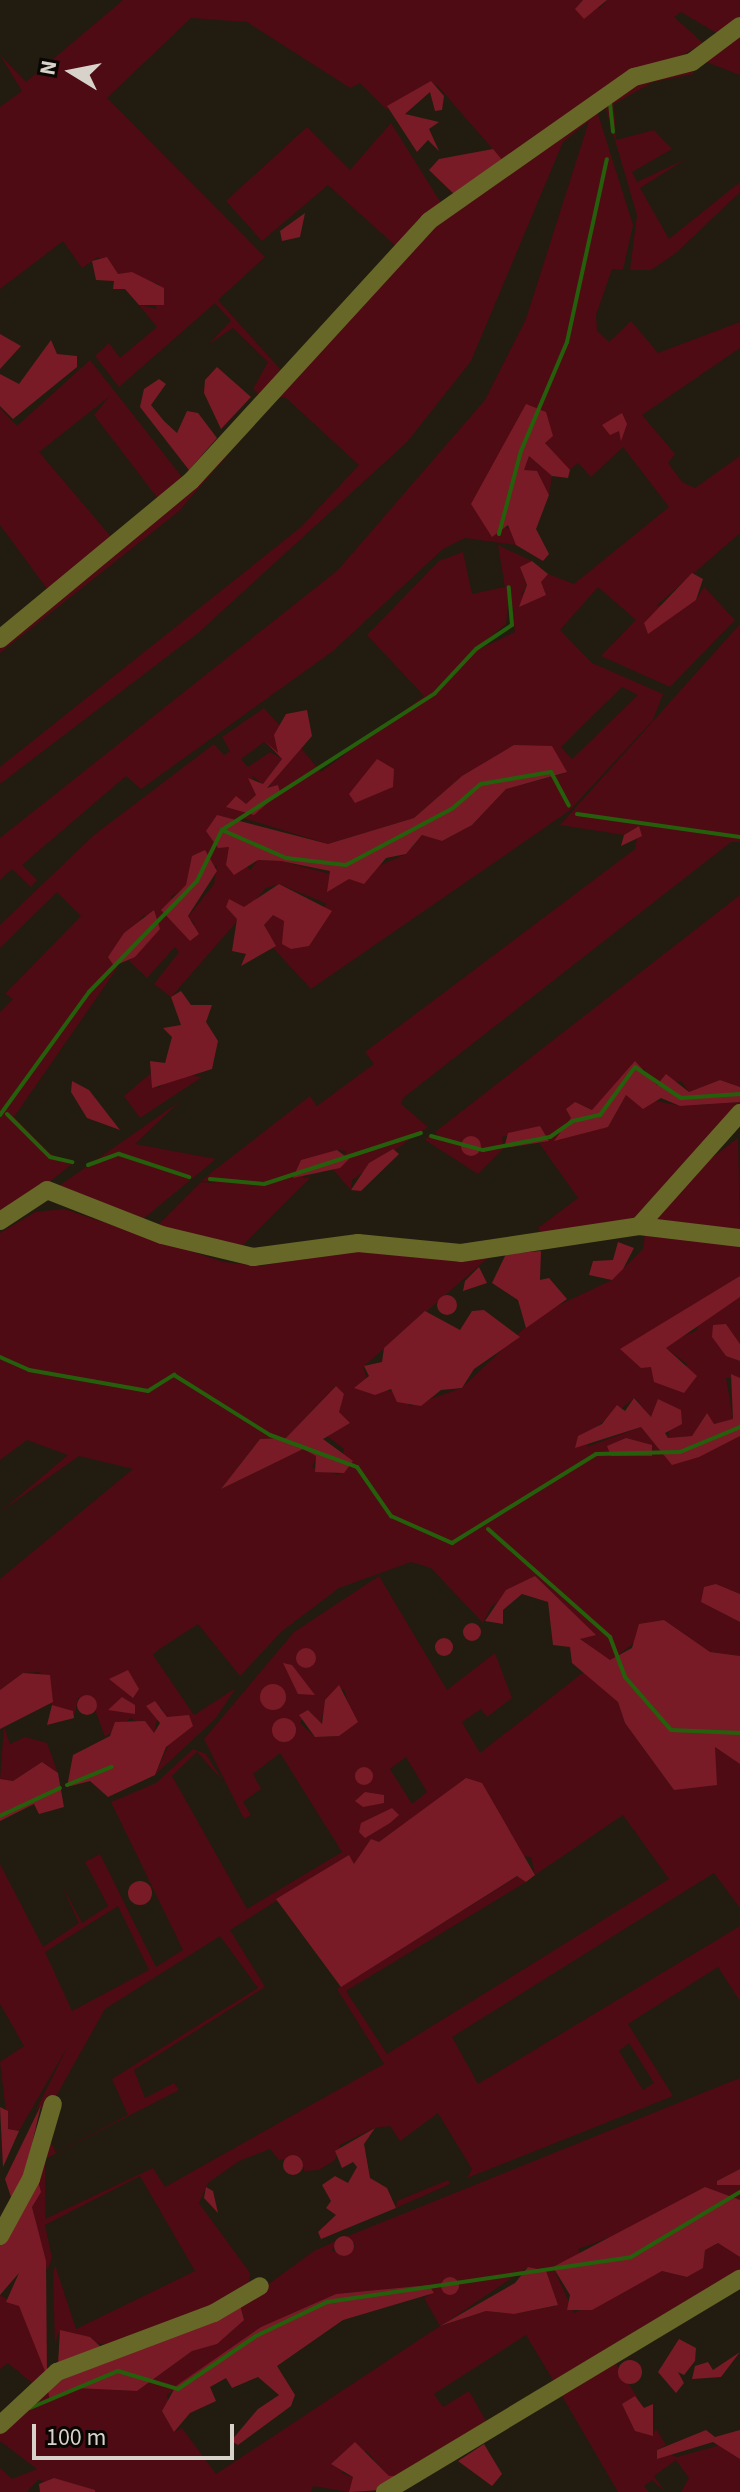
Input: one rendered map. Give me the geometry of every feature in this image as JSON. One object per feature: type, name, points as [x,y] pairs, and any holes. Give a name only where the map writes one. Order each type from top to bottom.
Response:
[{"type":"street","points":[[0,639],[191,481],[429,221],[634,77],[692,62],[740,26]]},
{"type":"street","points":[[639,1226],[740,1113]]},
{"type":"street","points":[[0,1221],[47,1190],[162,1235],[253,1257],[358,1243],[461,1253],[639,1226],[740,1238]]},
{"type":"street","points":[[0,2236],[31,2179],[53,2104]]},
{"type":"street","points":[[385,2492],[740,2279]]},
{"type":"street","points":[[0,2425],[57,2372],[214,2313],[260,2286]]},
{"type":"shaded area","points":[[123,0],[583,0],[575,9],[600,8],[607,0],[740,0],[740,18],[718,34],[681,12],[674,17],[703,43],[503,161],[437,85],[386,109],[360,83],[350,88],[247,22],[191,18],[107,98],[265,257],[218,300],[281,370],[259,395],[253,389],[268,362],[233,328],[209,344],[231,321],[215,303],[119,387],[95,356],[109,343],[120,358],[157,327],[139,305],[156,309],[159,284],[118,274],[98,257],[82,268],[63,241],[0,289],[0,107],[22,91],[0,55],[26,82]]},
{"type":"shaded area","points":[[583,0],[607,0],[584,19],[575,9]]},
{"type":"shaded area","points":[[740,27],[740,75],[701,60]]},
{"type":"shaded area","points":[[692,68],[694,74],[653,82],[614,104],[616,140],[654,130],[672,149],[632,172],[637,182],[686,159],[640,188],[669,239],[740,182],[740,192],[676,253],[651,270],[630,270],[637,215],[605,106],[621,90]]},
{"type":"shaded area","points":[[431,81],[444,96],[442,110],[435,111],[430,92],[405,114],[439,122],[429,129],[439,151],[428,140],[417,152],[387,106]]},
{"type":"shaded area","points":[[597,111],[633,225],[623,270],[612,269],[596,315],[597,331],[609,342],[631,321],[658,353],[740,322],[740,348],[642,415],[675,454],[668,463],[682,482],[695,488],[740,456],[740,533],[656,606],[696,600],[704,587],[735,620],[670,687],[601,656],[636,620],[598,587],[560,630],[592,663],[663,694],[653,720],[569,811],[311,989],[274,949],[264,925],[273,914],[284,921],[283,944],[327,904],[279,884],[266,888],[171,997],[154,984],[179,952],[175,947],[147,978],[129,961],[160,929],[144,915],[108,957],[118,967],[14,1117],[48,1152],[72,1164],[0,1221],[0,1012],[13,999],[5,994],[81,916],[57,892],[0,948],[0,925],[94,835],[214,744],[224,755],[230,751],[222,737],[264,708],[281,727],[278,754],[264,742],[241,759],[248,767],[270,752],[282,759],[263,785],[252,775],[257,794],[246,804],[254,814],[280,792],[278,785],[266,790],[300,747],[321,772],[424,696],[367,635],[439,561],[463,552],[472,594],[505,587],[498,545],[532,561],[522,572],[527,586],[520,596],[548,574],[574,584],[669,507],[623,447],[591,477],[578,463],[570,470],[556,463],[526,404],[503,527],[512,529],[516,545],[465,538],[443,549],[333,651],[141,789],[126,776],[22,865],[37,880],[31,887],[12,869],[0,880],[0,838],[338,570],[485,400],[526,319],[589,121],[563,142],[471,361],[407,442],[198,633],[0,784],[0,767],[301,527],[359,465],[285,397],[277,398],[179,511],[0,653],[0,643],[159,517],[421,237]],"holes":[[[510,586],[515,632],[469,654],[506,624]],[[622,687],[638,695],[572,759],[561,747]],[[566,773],[506,789],[472,825],[442,841],[423,835],[406,854],[349,879],[281,861],[258,860],[250,870],[229,847],[240,817],[328,844],[414,818],[462,776]],[[217,865],[214,884],[188,917],[195,924],[181,932],[171,897]]]},
{"type":"shaded area","points":[[391,123],[441,203],[399,249],[328,185],[262,241],[226,201],[307,127],[350,170]]},
{"type":"shaded area","points":[[493,149],[503,161],[455,195],[429,170],[439,159]]},
{"type":"shaded area","points":[[305,213],[300,237],[282,241],[280,231]]},
{"type":"shaded area","points":[[107,257],[118,274],[132,272],[164,288],[164,305],[139,305],[125,289],[113,289],[114,281],[96,280],[92,261]]},
{"type":"shaded area","points":[[0,334],[21,346],[0,369]]},
{"type":"shaded area","points":[[51,340],[57,354],[77,356],[77,367],[13,419],[0,406],[0,374],[19,384]]},
{"type":"shaded area","points":[[90,360],[182,477],[159,500],[94,415],[110,396],[39,452],[112,538],[48,590],[0,525],[0,408],[17,426]]},
{"type":"shaded area","points":[[217,367],[251,397],[221,429],[204,393],[205,380]]},
{"type":"shaded area","points":[[159,379],[166,384],[151,405],[164,421],[177,433],[187,411],[198,413],[217,438],[189,470],[140,407],[144,389]]},
{"type":"shaded area","points":[[526,404],[546,412],[553,436],[545,443],[570,470],[568,478],[552,476],[529,456],[524,470],[537,471],[549,495],[536,529],[549,554],[543,561],[516,545],[508,525],[492,537],[471,504]]},
{"type":"shaded area","points":[[622,413],[627,424],[621,441],[619,431],[610,435],[602,425]]},
{"type":"shaded area","points":[[529,456],[552,476],[549,495],[537,471],[523,471]]},
{"type":"shaded area","points":[[532,561],[548,574],[541,582],[546,595],[519,607],[527,585],[520,567]]},
{"type":"shaded area","points":[[692,573],[703,579],[696,600],[648,634],[644,623]]},
{"type":"shaded area","points":[[740,624],[740,842],[731,842],[403,1098],[401,1104],[428,1127],[352,1180],[351,1190],[333,1170],[347,1151],[337,1150],[306,1161],[303,1178],[311,1177],[241,1247],[156,1227],[201,1182],[223,1184],[202,1181],[212,1172],[310,1096],[317,1106],[374,1064],[365,1052],[635,849],[639,826],[624,835],[560,825]]},
{"type":"shaded area","points":[[307,710],[312,736],[267,788],[278,785],[280,792],[254,815],[226,807],[236,796],[246,804],[256,795],[248,778],[263,784],[282,759],[266,742],[278,753],[274,735],[286,714]]},
{"type":"shaded area","points":[[514,745],[552,746],[567,772],[506,789],[472,825],[442,841],[422,835],[406,854],[386,858],[364,884],[349,879],[327,892],[330,871],[281,861],[258,860],[234,875],[226,865],[229,847],[218,848],[206,831],[217,815],[328,844],[414,818],[462,776]]},
{"type":"shaded area","points":[[377,759],[394,769],[393,787],[355,803],[349,794]]},
{"type":"shaded area","points":[[639,826],[642,836],[621,846],[624,835]]},
{"type":"shaded area","points":[[205,850],[217,871],[188,916],[199,934],[190,941],[161,910],[186,885],[192,856]]},
{"type":"shaded area","points":[[279,884],[332,911],[309,946],[291,949],[282,944],[284,921],[273,915],[264,925],[276,946],[241,966],[246,954],[232,951],[237,919],[226,907],[229,899],[244,907]]},
{"type":"shaded area","points":[[740,895],[740,1087],[720,1080],[689,1092],[682,1082],[649,1081],[644,1068],[592,1110],[585,1106],[559,1141],[571,1131],[608,1127],[626,1095],[681,1106],[740,1102],[626,1227],[541,1236],[538,1228],[578,1198],[539,1143],[549,1141],[540,1126],[502,1137],[504,1148],[478,1174],[425,1140],[431,1134],[445,1143],[435,1132]]},
{"type":"shaded area","points":[[154,910],[160,929],[135,957],[114,966],[108,957],[124,933]]},
{"type":"shaded area","points":[[181,991],[191,1005],[212,1005],[206,1022],[218,1041],[212,1069],[152,1088],[150,1061],[165,1063],[172,1037],[163,1028],[181,1025],[171,997]]},
{"type":"shaded area","points":[[635,1061],[657,1085],[666,1074],[689,1092],[720,1080],[740,1087],[740,1102],[680,1106],[661,1098],[643,1109],[626,1095],[608,1127],[554,1141],[571,1118],[566,1109],[575,1102],[592,1110]]},
{"type":"shaded area","points":[[151,1073],[158,1088],[179,1074],[202,1077],[140,1118],[124,1096]]},
{"type":"shaded area","points":[[72,1081],[89,1090],[120,1130],[87,1118],[71,1092]]},
{"type":"shaded area","points":[[179,1102],[135,1144],[216,1159],[143,1219],[59,1186]]},
{"type":"shaded area","points":[[540,1126],[549,1141],[504,1148],[508,1133]]},
{"type":"shaded area","points":[[471,1136],[478,1139],[481,1146],[478,1153],[471,1156],[464,1153],[461,1146],[464,1139]]},
{"type":"shaded area","points":[[738,1138],[740,1235],[648,1225],[701,1166]]},
{"type":"shaded area","points":[[393,1149],[399,1154],[361,1191],[351,1190],[369,1163]]},
{"type":"shaded area","points":[[337,1150],[349,1159],[340,1168],[293,1178],[301,1160]]},
{"type":"shaded area","points":[[64,1209],[223,1262],[261,1266],[348,1249],[489,1257],[363,1367],[370,1388],[398,1392],[410,1406],[462,1388],[538,1315],[612,1280],[643,1249],[645,1235],[740,1242],[740,1276],[621,1350],[651,1367],[688,1365],[666,1348],[670,1341],[696,1331],[701,1318],[740,1295],[740,1344],[726,1324],[712,1336],[726,1356],[740,1361],[740,1378],[726,1378],[733,1419],[714,1424],[706,1414],[692,1436],[668,1438],[673,1407],[658,1399],[657,1418],[651,1417],[635,1398],[592,1430],[587,1447],[641,1427],[672,1464],[740,1436],[740,1594],[716,1584],[701,1602],[740,1622],[740,1656],[710,1652],[664,1620],[610,1661],[579,1638],[585,1633],[535,1576],[491,1607],[483,1623],[431,1568],[411,1562],[339,1588],[281,1632],[240,1676],[198,1624],[158,1650],[153,1655],[194,1715],[236,1688],[216,1718],[155,1775],[181,1717],[167,1717],[160,1706],[154,1734],[131,1718],[105,1737],[90,1696],[78,1698],[75,1714],[52,1705],[40,1672],[23,1673],[0,1690],[0,1579],[133,1469],[79,1456],[0,1512],[68,1455],[27,1440],[0,1460],[0,1233],[35,1212]],"holes":[[[335,1386],[338,1429],[323,1433],[344,1449],[339,1475],[312,1467],[317,1456],[303,1449],[221,1489],[260,1439],[286,1439]]]},
{"type":"shaded area","points":[[618,1242],[634,1248],[623,1269],[612,1280],[589,1275],[593,1261],[613,1260]]},
{"type":"shaded area","points":[[541,1251],[540,1280],[549,1278],[567,1299],[526,1328],[518,1300],[492,1283],[506,1254]]},
{"type":"shaded area","points":[[479,1267],[487,1283],[463,1291],[465,1281]]},
{"type":"shaded area","points":[[740,1276],[740,1297],[666,1348],[697,1376],[684,1393],[654,1382],[651,1367],[641,1368],[620,1349]]},
{"type":"shaded area","points":[[447,1295],[454,1298],[457,1305],[454,1312],[447,1315],[440,1312],[437,1305],[440,1298]]},
{"type":"shaded area","points":[[484,1310],[520,1337],[474,1369],[462,1388],[441,1390],[421,1406],[397,1402],[391,1389],[375,1395],[354,1388],[369,1376],[364,1366],[382,1362],[384,1348],[425,1311],[460,1330],[472,1311]]},
{"type":"shaded area","points":[[726,1324],[740,1344],[740,1361],[726,1356],[712,1337],[713,1325]]},
{"type":"shaded area","points":[[731,1374],[740,1378],[740,1436],[699,1457],[672,1465],[641,1427],[575,1448],[578,1436],[602,1424],[617,1405],[625,1411],[634,1398],[651,1417],[658,1399],[681,1410],[682,1424],[665,1433],[668,1438],[692,1436],[707,1413],[714,1424],[733,1419]]},
{"type":"shaded area","points":[[336,1386],[344,1394],[339,1412],[350,1423],[323,1439],[353,1461],[344,1473],[315,1472],[316,1456],[303,1449],[221,1489],[260,1439],[286,1438]]},
{"type":"shaded area","points":[[626,1438],[652,1445],[652,1456],[611,1456],[607,1446]]},
{"type":"shaded area","points":[[379,1576],[447,1690],[495,1653],[512,1698],[487,1717],[481,1709],[462,1722],[480,1753],[585,1671],[618,1702],[625,1723],[674,1790],[715,1767],[715,1747],[740,1764],[740,1908],[714,1873],[452,2037],[478,2084],[740,1926],[740,2001],[718,1967],[628,2024],[673,2096],[467,2178],[472,2169],[438,2113],[400,2141],[390,2126],[374,2128],[340,2145],[335,2160],[319,2170],[304,2171],[301,2158],[279,2160],[270,2149],[239,2161],[208,2183],[199,2203],[250,2273],[249,2290],[109,2346],[58,2333],[55,2345],[55,2265],[76,2329],[195,2271],[140,2176],[45,2225],[52,2258],[47,2271],[32,2207],[50,2140],[56,2153],[128,2115],[112,2079],[258,1988],[220,1936],[105,2009],[45,2116],[40,2106],[35,2112],[68,2046],[19,2131],[8,2129],[0,2062],[24,2046],[0,2004],[0,1864],[43,1947],[79,1923],[61,1884],[82,1923],[108,1906],[85,1862],[100,1854],[156,1967],[183,1950],[111,1802],[156,1783],[193,1749],[206,1754],[223,1781],[197,1752],[172,1776],[247,1909],[342,1852],[280,1753],[253,1774],[261,1789],[243,1802],[251,1815],[244,1819],[204,1739],[294,1632]],"holes":[[[344,1689],[354,1723],[339,1736],[315,1737],[300,1723],[308,1710],[321,1724],[325,1701]],[[406,1757],[427,1792],[412,1804],[390,1769]],[[466,1778],[511,1833],[520,1856],[531,1857],[535,1875],[623,1815],[669,1879],[387,2054],[346,1991],[526,1882],[518,1876],[337,1989],[384,2064],[165,2187],[153,2168],[45,2219],[45,2159],[179,2090],[174,2083],[145,2098],[134,2070],[265,1987],[230,1930],[348,1856],[353,1865]],[[118,1906],[149,1970],[72,2011],[45,1952]],[[629,2043],[654,2083],[643,2090],[619,2051]]]},
{"type":"shaded area","points":[[535,1576],[596,1635],[580,1639],[610,1660],[632,1648],[639,1624],[664,1620],[710,1652],[740,1656],[740,1764],[715,1747],[717,1785],[674,1790],[625,1723],[618,1702],[572,1663],[570,1647],[553,1645],[548,1602],[522,1594],[503,1610],[503,1624],[485,1621],[506,1590]]},
{"type":"shaded area","points":[[716,1584],[740,1594],[740,1622],[701,1602],[704,1587]]},
{"type":"shaded area","points":[[472,1623],[481,1632],[472,1641],[463,1632]]},
{"type":"shaded area","points":[[444,1638],[453,1647],[444,1656],[435,1647]]},
{"type":"shaded area","points":[[306,1648],[313,1651],[316,1658],[313,1665],[306,1668],[299,1665],[296,1658],[299,1651]]},
{"type":"shaded area","points":[[283,1663],[292,1665],[315,1695],[298,1694]]},
{"type":"shaded area","points":[[128,1670],[139,1689],[133,1698],[109,1679]]},
{"type":"shaded area","points":[[23,1673],[50,1675],[53,1702],[0,1729],[0,1690]]},
{"type":"shaded area","points":[[273,1684],[282,1688],[286,1697],[282,1706],[273,1710],[264,1706],[260,1697],[264,1688]]},
{"type":"shaded area","points":[[339,1685],[358,1722],[339,1736],[315,1737],[299,1715],[308,1710],[322,1724],[325,1700]]},
{"type":"shaded area","points":[[83,1695],[91,1695],[97,1705],[91,1715],[83,1715],[77,1709],[77,1701]]},
{"type":"shaded area","points":[[122,1697],[135,1705],[135,1714],[108,1710]]},
{"type":"shaded area","points":[[155,1701],[167,1717],[189,1715],[193,1726],[166,1747],[155,1775],[108,1797],[90,1781],[67,1787],[73,1755],[110,1736],[115,1722],[145,1721],[154,1733],[160,1723],[146,1706]]},
{"type":"shaded area","points":[[52,1705],[73,1711],[74,1718],[47,1725]]},
{"type":"shaded area","points":[[284,1718],[293,1721],[296,1730],[293,1739],[284,1742],[275,1739],[272,1730],[275,1721]]},
{"type":"shaded area","points":[[4,1727],[10,1744],[25,1737],[47,1743],[58,1773],[42,1762],[13,1781],[0,1779]]},
{"type":"shaded area","points":[[42,1762],[58,1773],[64,1807],[39,1814],[34,1804],[0,1821],[0,1779],[13,1781]]},
{"type":"shaded area","points":[[364,1767],[373,1776],[364,1785],[355,1776]]},
{"type":"shaded area","points":[[466,1778],[482,1783],[535,1875],[526,1882],[517,1876],[341,1987],[276,1899],[349,1855],[354,1864],[371,1839],[379,1842]]},
{"type":"shaded area","points":[[365,1792],[384,1795],[384,1803],[363,1807],[355,1801]]},
{"type":"shaded area","points":[[392,1808],[399,1815],[390,1823],[365,1838],[359,1832],[361,1823]]},
{"type":"shaded area","points":[[140,1881],[148,1885],[152,1893],[148,1901],[140,1905],[132,1901],[128,1893],[132,1885]]},
{"type":"shaded area","points":[[740,2078],[740,2169],[717,2181],[740,2185],[740,2200],[720,2197],[578,2249],[581,2258],[553,2267],[574,2313],[662,2271],[687,2277],[703,2268],[705,2250],[718,2243],[740,2257],[740,2276],[556,2385],[526,2335],[434,2394],[443,2407],[469,2391],[486,2421],[520,2400],[404,2476],[389,2476],[366,2451],[341,2473],[353,2477],[349,2492],[313,2486],[311,2492],[95,2492],[38,2480],[27,2492],[0,2492],[0,2468],[12,2479],[37,2469],[0,2441],[0,2427],[47,2386],[59,2398],[75,2388],[137,2391],[191,2351],[217,2343],[244,2319],[240,2305],[314,2251],[336,2241],[332,2251],[353,2251],[355,2244],[343,2238]],"holes":[[[528,2267],[555,2306],[514,2314],[486,2311],[441,2326]],[[428,2285],[433,2293],[424,2298],[440,2326],[216,2474],[182,2428],[174,2432],[167,2395],[261,2327],[336,2294]]]},
{"type":"shaded area","points":[[41,2105],[21,2192],[11,2197],[5,2179]]},
{"type":"shaded area","points":[[0,2107],[8,2111],[8,2129],[19,2131],[3,2167]]},
{"type":"shaded area","points":[[375,2128],[364,2144],[370,2178],[387,2188],[396,2208],[321,2239],[318,2232],[336,2215],[326,2208],[331,2201],[322,2185],[335,2176],[348,2183],[357,2167],[353,2162],[342,2168],[335,2151]]},
{"type":"shaded area","points":[[293,2155],[300,2158],[303,2165],[300,2172],[293,2175],[286,2172],[283,2165],[286,2158]]},
{"type":"shaded area","points":[[740,2169],[740,2185],[717,2185],[717,2181]]},
{"type":"shaded area","points":[[448,2180],[450,2184],[396,2208],[397,2201]]},
{"type":"shaded area","points":[[38,2181],[41,2192],[32,2207],[46,2261],[47,2376],[19,2306],[6,2302],[19,2273],[0,2295],[0,2243]]},
{"type":"shaded area","points":[[206,2187],[213,2191],[218,2213],[204,2198]]},
{"type":"shaded area","points":[[705,2187],[740,2200],[740,2257],[718,2243],[705,2250],[703,2268],[687,2277],[662,2271],[592,2310],[567,2310],[570,2295],[553,2267]]},
{"type":"shaded area","points":[[344,2236],[351,2239],[354,2246],[351,2253],[344,2256],[337,2253],[334,2246],[337,2239]]},
{"type":"shaded area","points":[[528,2267],[546,2271],[558,2305],[514,2314],[486,2311],[440,2326],[515,2283]]},
{"type":"shaded area","points":[[450,2277],[459,2286],[450,2295],[441,2286]]},
{"type":"shaded area","points":[[429,2285],[434,2293],[343,2320],[277,2366],[295,2395],[291,2406],[238,2445],[231,2441],[258,2409],[279,2395],[258,2377],[232,2388],[226,2378],[210,2387],[216,2401],[190,2413],[174,2432],[162,2411],[176,2386],[261,2327],[336,2294]]},
{"type":"shaded area","points":[[0,2295],[19,2306],[40,2356],[47,2376],[33,2384],[8,2363],[0,2369]]},
{"type":"shaded area","points":[[240,2305],[244,2320],[217,2344],[192,2351],[137,2391],[75,2388],[50,2401],[47,2386]]},
{"type":"shaded area","points":[[60,2330],[90,2337],[102,2348],[58,2365]]},
{"type":"shaded area","points":[[679,2339],[696,2348],[695,2361],[684,2375],[678,2372],[684,2383],[676,2393],[658,2372]]},
{"type":"shaded area","points":[[740,2352],[721,2377],[692,2379],[695,2366],[708,2362],[713,2370]]},
{"type":"shaded area","points":[[630,2360],[639,2363],[642,2372],[639,2381],[630,2384],[621,2381],[618,2372],[621,2363]]},
{"type":"shaded area","points":[[615,2362],[637,2397],[633,2423],[653,2435],[656,2429],[666,2445],[657,2450],[677,2457],[724,2444],[740,2459],[740,2492],[681,2492],[689,2478],[676,2460],[654,2476],[665,2492],[652,2480],[644,2486],[649,2492],[618,2492],[562,2396]]},
{"type":"shaded area","points":[[635,2396],[644,2408],[653,2404],[653,2436],[635,2431],[622,2404]]},
{"type":"shaded area","points":[[706,2430],[715,2437],[740,2430],[740,2459],[713,2442],[657,2459],[657,2450]]},
{"type":"shaded area","points":[[355,2442],[389,2476],[404,2476],[382,2490],[349,2492],[353,2477],[331,2464]]},
{"type":"shaded area","points":[[484,2444],[502,2474],[492,2486],[458,2461]]},
{"type":"shaded area","points":[[54,2478],[95,2492],[40,2492],[39,2484]]},
{"type":"waterway","points":[[610,103],[613,132]]},
{"type":"waterway","points":[[499,534],[521,451],[567,342],[607,159]]},
{"type":"waterway","points":[[222,830],[435,693],[476,649],[512,625],[509,587]]},
{"type":"waterway","points":[[0,1115],[89,992],[197,881],[222,830],[286,858],[346,865],[453,808],[481,784],[551,772],[569,806]]},
{"type":"waterway","points":[[577,814],[740,837]]},
{"type":"waterway","points":[[431,1136],[483,1150],[550,1137],[573,1121],[600,1115],[635,1067],[681,1098],[740,1094]]},
{"type":"waterway","points":[[7,1114],[50,1157],[72,1162]]},
{"type":"waterway","points":[[210,1179],[264,1184],[421,1133]]},
{"type":"waterway","points":[[88,1165],[119,1154],[189,1177]]},
{"type":"waterway","points":[[0,1357],[29,1370],[148,1391],[174,1375],[270,1435],[357,1467],[391,1516],[452,1543],[596,1454],[680,1452],[740,1427]]},
{"type":"waterway","points":[[488,1529],[610,1637],[625,1677],[671,1730],[740,1733]]},
{"type":"waterway","points":[[67,1785],[111,1767]]},
{"type":"waterway","points":[[0,1816],[60,1788]]},
{"type":"waterway","points":[[30,2408],[118,2371],[178,2389],[256,2336],[327,2302],[631,2257],[740,2192]]}]
